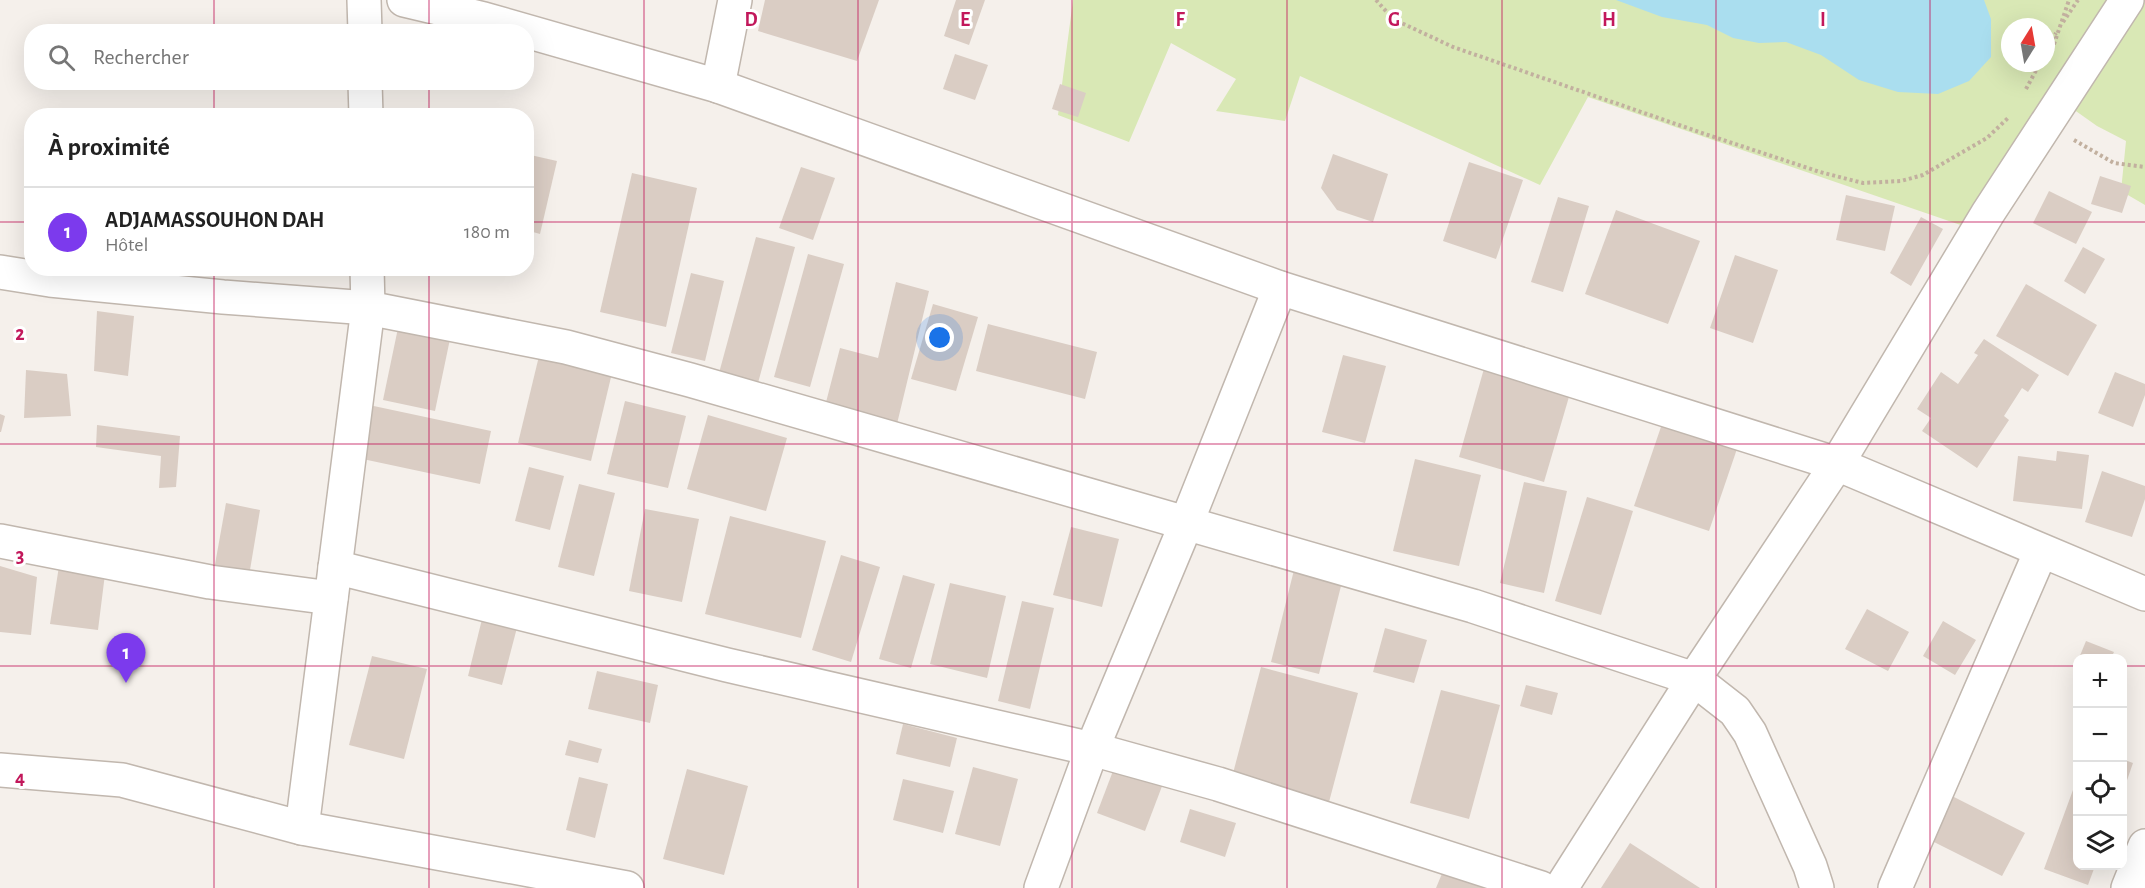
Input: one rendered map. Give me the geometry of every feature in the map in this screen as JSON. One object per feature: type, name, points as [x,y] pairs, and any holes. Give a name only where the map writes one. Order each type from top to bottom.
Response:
[{"type":"street","points":[[364,0],[365,24]]},
{"type":"street","points":[[404,0],[501,24]]},
{"type":"street","points":[[718,86],[735,0]]},
{"type":"street","points":[[1561,888],[1694,680],[1837,464],[1988,213],[2127,0]]},
{"type":"street","points":[[534,33],[718,86],[1280,288],[1837,464],[2145,594]]},
{"type":"street","points":[[365,90],[366,108]]},
{"type":"street","points":[[0,272],[24,276]]},
{"type":"street","points":[[25,276],[212,296],[368,308],[566,347],[1473,606],[1694,680],[1735,711],[1750,733],[1817,888]]},
{"type":"street","points":[[302,828],[368,308],[367,276]]},
{"type":"street","points":[[1041,888],[1092,749],[1186,524],[1280,288]]},
{"type":"street","points":[[0,541],[210,582],[333,582],[727,665],[1092,749],[1218,784],[1541,888]]},
{"type":"street","points":[[1894,888],[2041,551]]},
{"type":"street","points":[[0,770],[122,780],[302,828],[627,888]]},
{"type":"street","points":[[2128,888],[2145,846]]},
{"type":"path","points":[[1376,0],[1393,19],[1453,47],[1705,134],[1820,172],[1863,183],[1901,181],[1923,175],[1987,138],[2016,111]]},
{"type":"path","points":[[2055,35],[2069,0]]},
{"type":"path","points":[[2055,41],[2078,0]]},
{"type":"path","points":[[2028,94],[2040,72]]},
{"type":"green space","points":[[1073,0],[2145,0],[2145,205],[2121,191],[2126,141],[2097,126],[2056,97],[1978,231],[1588,97],[1540,185],[1300,76],[1285,121],[1216,111],[1236,79],[1171,43],[1129,142],[1058,115]]},
{"type":"water","points":[[1616,0],[1984,0],[1991,19],[1991,57],[1969,81],[1938,94],[1898,92],[1859,80],[1821,55],[1786,42],[1759,43],[1733,38],[1707,25],[1662,17]]},
{"type":"building","points":[[765,0],[879,0],[857,61],[758,31]]},
{"type":"building","points":[[956,0],[985,0],[969,45],[944,36]]},
{"type":"building","points":[[955,54],[988,65],[975,100],[943,89]]},
{"type":"building","points":[[1060,84],[1086,93],[1078,117],[1052,109]]},
{"type":"building","points":[[1333,154],[1388,174],[1373,222],[1337,210],[1321,188]]},
{"type":"building","points":[[534,156],[557,161],[540,234],[534,232]]},
{"type":"building","points":[[1469,162],[1523,180],[1496,259],[1443,241]]},
{"type":"building","points":[[801,167],[835,178],[813,240],[779,228]]},
{"type":"building","points":[[632,173],[697,188],[666,327],[600,312]]},
{"type":"building","points":[[2100,176],[2131,186],[2122,213],[2091,204]]},
{"type":"building","points":[[2049,191],[2092,212],[2076,244],[2033,223]]},
{"type":"building","points":[[1846,195],[1895,206],[1885,251],[1836,240]]},
{"type":"building","points":[[1558,197],[1589,206],[1563,292],[1531,282]]},
{"type":"building","points":[[1616,210],[1700,241],[1668,324],[1585,294]]},
{"type":"building","points":[[1921,217],[1943,229],[1911,286],[1890,273]]},
{"type":"building","points":[[756,237],[795,247],[758,383],[719,373]]},
{"type":"building","points":[[2083,247],[2105,259],[2085,294],[2064,281]]},
{"type":"building","points":[[808,254],[844,264],[810,387],[774,377]]},
{"type":"building","points":[[1735,255],[1778,270],[1753,343],[1710,328]]},
{"type":"building","points":[[691,273],[724,281],[705,361],[671,353]]},
{"type":"building","points":[[896,282],[929,291],[896,428],[824,410],[840,348],[878,358]]},
{"type":"building","points":[[2026,284],[2097,325],[2068,376],[1996,336]]},
{"type":"building","points":[[933,304],[978,317],[956,391],[911,379]]},
{"type":"building","points":[[97,311],[134,316],[128,376],[94,371]]},
{"type":"building","points":[[988,324],[1097,352],[1085,399],[976,371]]},
{"type":"building","points":[[398,328],[450,339],[435,411],[383,400]]},
{"type":"building","points":[[1984,339],[2039,375],[2028,392],[2022,388],[2004,416],[2009,420],[1977,468],[1922,431],[1931,418],[1917,409],[1941,372],[1958,384],[1978,355],[1974,353]]},
{"type":"building","points":[[1343,355],[1386,366],[1365,443],[1322,432]]},
{"type":"building","points":[[539,356],[612,373],[591,461],[518,443]]},
{"type":"building","points":[[1485,365],[1571,390],[1544,482],[1459,457]]},
{"type":"building","points":[[26,370],[67,374],[71,416],[24,418]]},
{"type":"building","points":[[2115,372],[2145,384],[2145,395],[2133,427],[2098,413]]},
{"type":"building","points":[[625,401],[686,416],[668,488],[607,474]]},
{"type":"building","points":[[369,405],[491,431],[480,484],[358,458]]},
{"type":"building","points":[[0,414],[5,416],[1,432],[0,432]]},
{"type":"building","points":[[708,415],[787,438],[766,511],[687,489]]},
{"type":"building","points":[[1664,418],[1739,443],[1709,531],[1634,506]]},
{"type":"building","points":[[97,425],[180,436],[176,487],[159,488],[161,456],[96,447]]},
{"type":"building","points":[[2057,451],[2089,455],[2082,509],[2013,501],[2018,456],[2056,461]]},
{"type":"building","points":[[1415,459],[1481,475],[1459,566],[1393,551]]},
{"type":"building","points":[[529,467],[564,476],[550,530],[515,521]]},
{"type":"building","points":[[2102,471],[2145,486],[2145,499],[2132,537],[2085,522]]},
{"type":"building","points":[[1524,482],[1567,491],[1544,593],[1500,583]]},
{"type":"building","points":[[579,484],[615,493],[594,576],[558,567]]},
{"type":"building","points":[[1587,497],[1633,511],[1601,615],[1555,601]]},
{"type":"building","points":[[226,503],[260,510],[249,576],[214,570]]},
{"type":"building","points":[[645,509],[699,519],[682,602],[629,591]]},
{"type":"building","points":[[730,516],[826,541],[801,638],[705,614]]},
{"type":"building","points":[[1071,527],[1119,539],[1102,607],[1053,595]]},
{"type":"building","points":[[841,555],[880,567],[851,662],[812,650]]},
{"type":"building","points":[[0,566],[37,577],[31,635],[0,632]]},
{"type":"building","points":[[59,566],[105,574],[98,630],[50,624]]},
{"type":"building","points":[[1295,566],[1343,578],[1319,674],[1271,662]]},
{"type":"building","points":[[903,575],[935,584],[911,668],[879,659]]},
{"type":"building","points":[[950,583],[1006,596],[987,678],[930,664]]},
{"type":"building","points":[[1022,601],[1054,608],[1030,709],[998,701]]},
{"type":"building","points":[[1867,609],[1909,632],[1888,671],[1845,649]]},
{"type":"building","points":[[484,611],[519,620],[502,685],[468,676]]},
{"type":"building","points":[[1943,621],[1976,640],[1955,675],[1923,656]]},
{"type":"building","points":[[1385,628],[1427,640],[1414,683],[1373,672]]},
{"type":"building","points":[[2086,641],[2114,652],[2113,654],[2081,654]]},
{"type":"building","points":[[372,656],[427,669],[404,759],[349,745]]},
{"type":"building","points":[[1261,667],[1358,693],[1329,802],[1232,777]]},
{"type":"building","points":[[597,671],[658,685],[650,723],[588,709]]},
{"type":"building","points":[[1526,685],[1558,693],[1552,715],[1520,706]]},
{"type":"building","points":[[1441,690],[1500,705],[1469,819],[1410,803]]},
{"type":"building","points":[[903,724],[957,738],[950,767],[896,754]]},
{"type":"building","points":[[569,740],[602,749],[598,763],[565,755]]},
{"type":"building","points":[[2127,761],[2133,763],[2127,780]]},
{"type":"building","points":[[1116,763],[1164,781],[1145,831],[1097,813]]},
{"type":"building","points":[[973,767],[1018,779],[1000,846],[955,834]]},
{"type":"building","points":[[687,769],[748,786],[724,875],[663,859]]},
{"type":"building","points":[[579,777],[608,784],[595,838],[566,830]]},
{"type":"building","points":[[903,779],[954,791],[943,833],[893,820]]},
{"type":"building","points":[[2073,790],[2073,870],[2094,870],[2088,885],[2044,869]]},
{"type":"building","points":[[1952,796],[2025,833],[2002,876],[1930,840]]},
{"type":"building","points":[[1190,809],[1236,823],[1225,857],[1180,842]]},
{"type":"building","points":[[1630,843],[1700,888],[1601,888]]},
{"type":"building","points":[[1446,864],[1490,888],[1436,888]]},
{"type":"place","name":"ADJAMASSOUHON DAH","points":[[126,683]]}]
